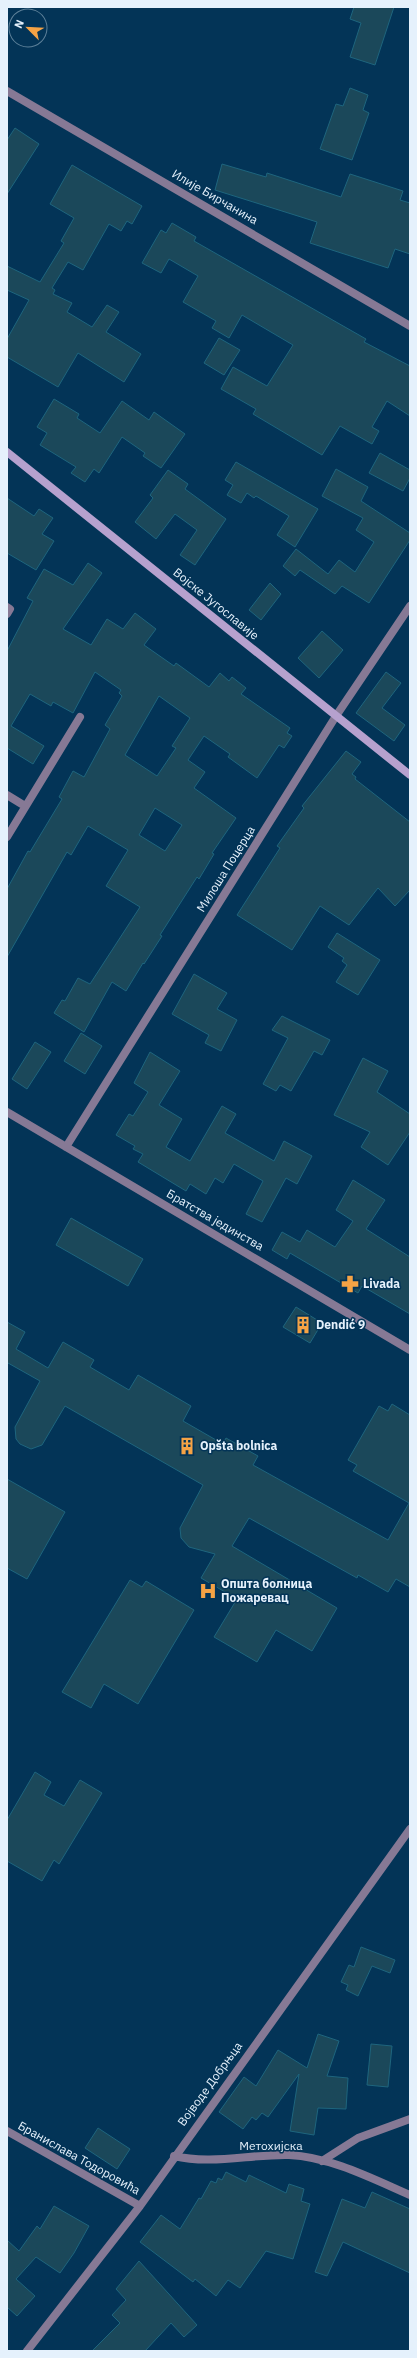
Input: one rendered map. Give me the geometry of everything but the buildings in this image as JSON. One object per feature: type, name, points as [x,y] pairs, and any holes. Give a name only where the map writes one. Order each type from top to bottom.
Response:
[{"type":"main road","name":"Војске Југославије","points":[[7,452],[410,775]]},
{"type":"street","name":"Илије Бирчанина","points":[[7,91],[410,326]]},
{"type":"street","name":"Милоша Поцерца","points":[[66,1148],[336,716],[410,606]]},
{"type":"street","points":[[7,837],[80,717]]},
{"type":"street","points":[[7,795],[25,806]]},
{"type":"street","name":"Братства јединства","points":[[7,1112],[410,1350]]},
{"type":"street","name":"Војводе Добрњца","points":[[27,2351],[140,2206],[174,2156],[410,1829]]},
{"type":"street","points":[[322,2161],[358,2138],[410,2119]]},
{"type":"street","name":"Бранислава Тодоровића","points":[[7,2131],[140,2206]]},
{"type":"street","name":"Метохијска","points":[[174,2156],[199,2160],[290,2155],[322,2161],[370,2178],[410,2195]]},
{"type":"place","name":"Livada","points":[[350,1284]]},
{"type":"place","name":"Dendić 9","points":[[303,1325]]},
{"type":"place","name":"Opšta bolnica","points":[[187,1446]]},
{"type":"place","name":"Општа болница Пожаревац","points":[[208,1591]]}]
